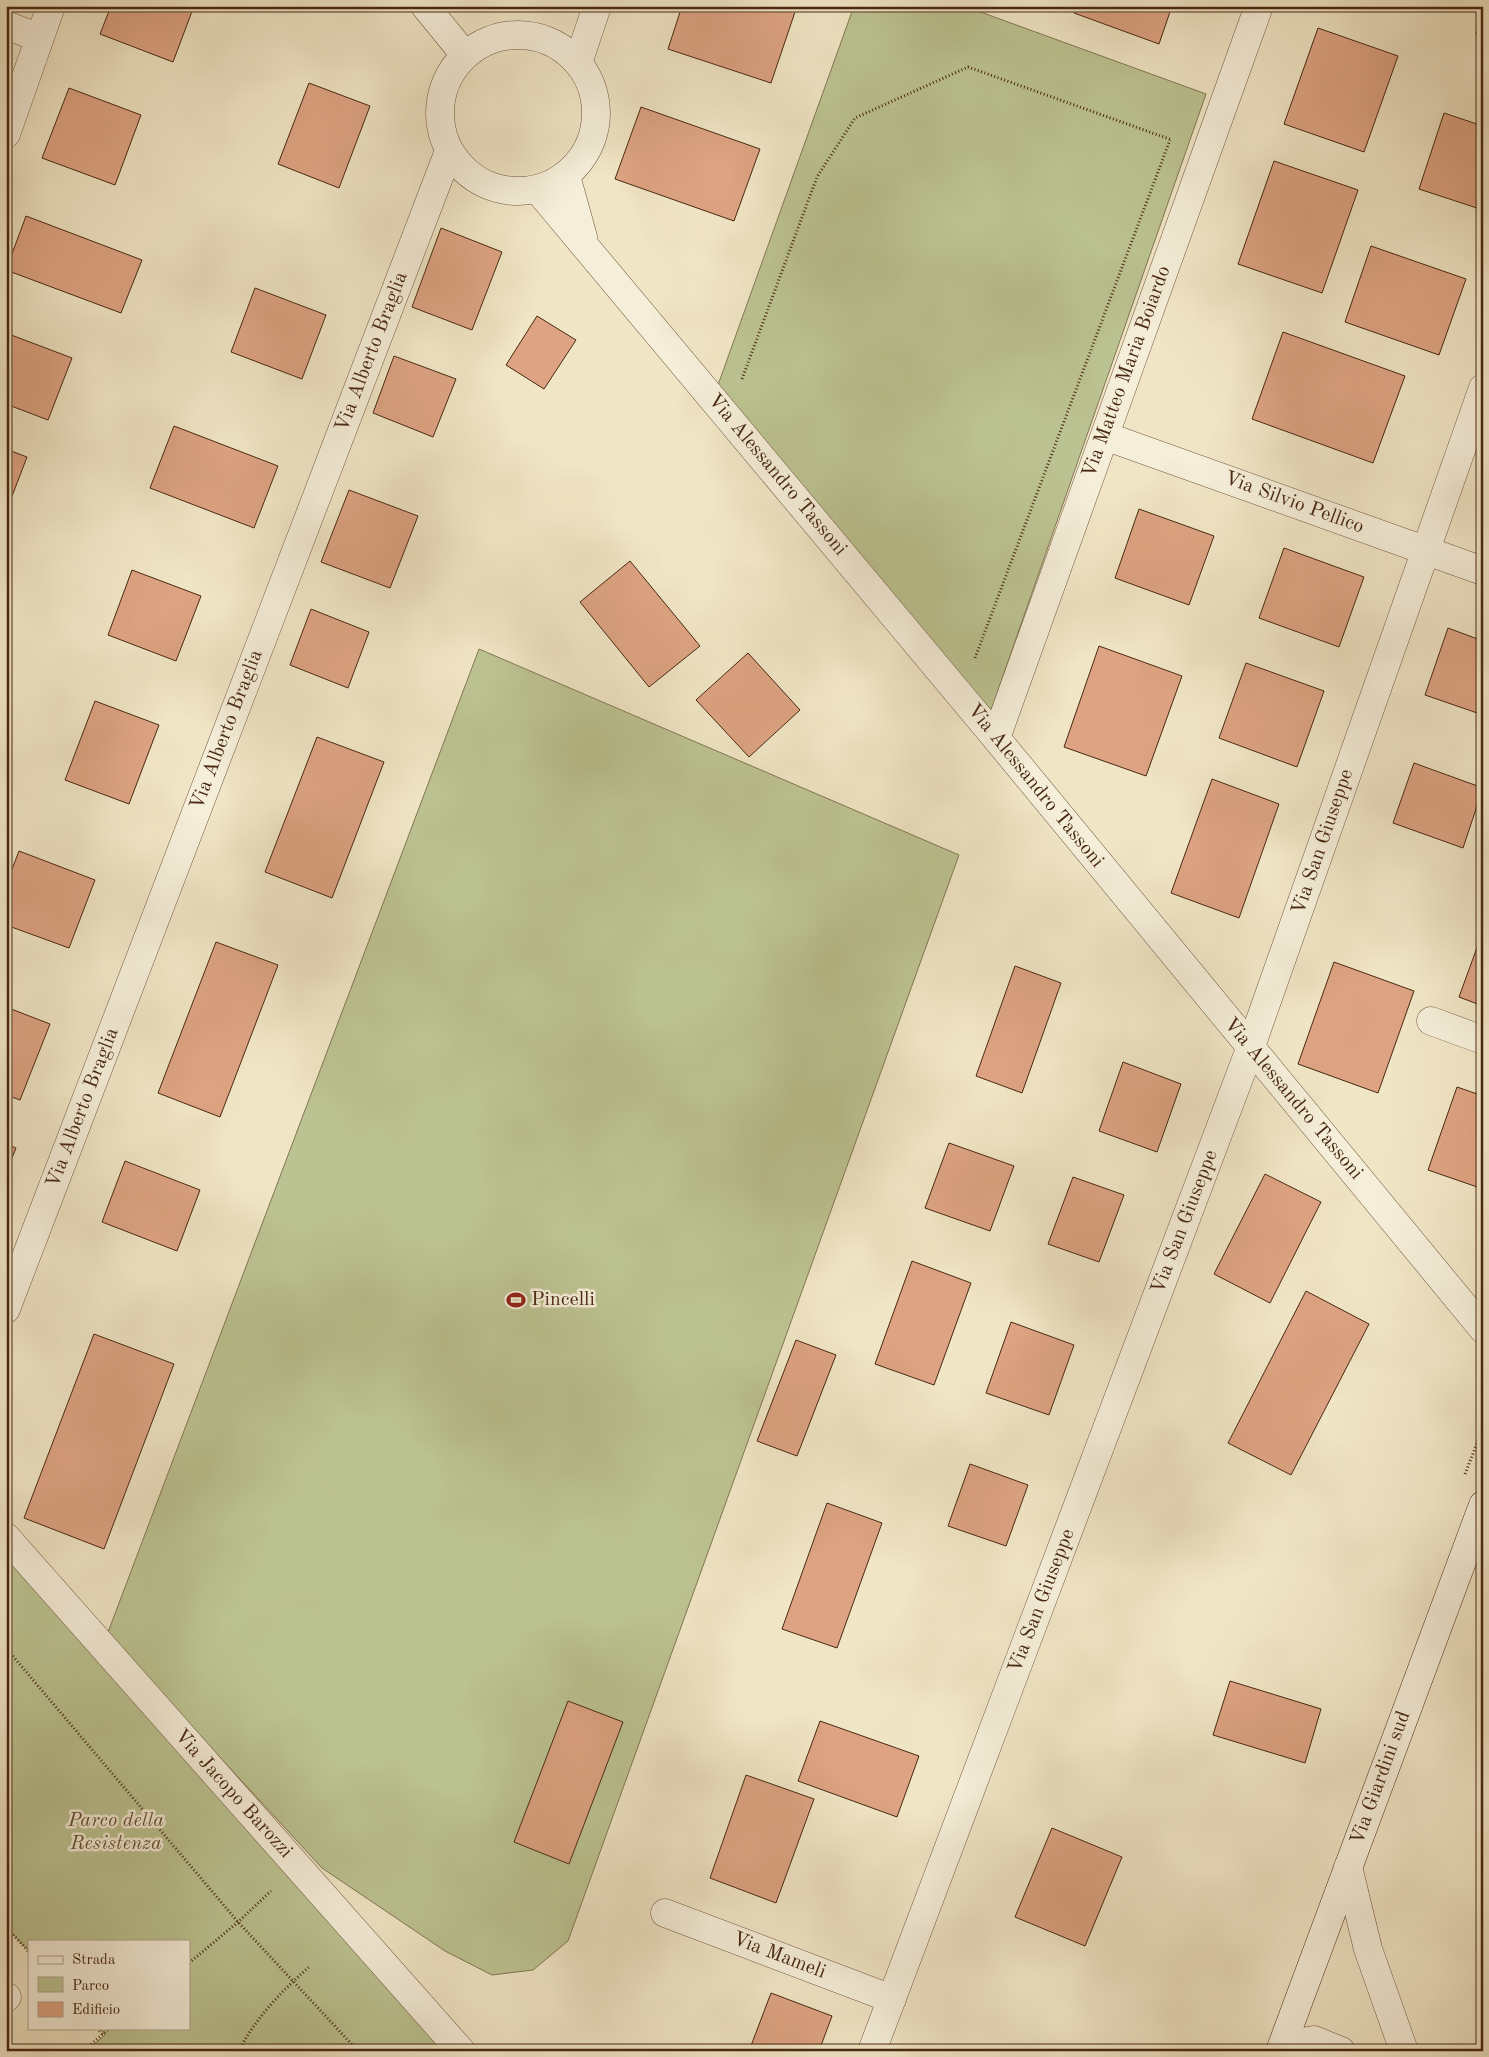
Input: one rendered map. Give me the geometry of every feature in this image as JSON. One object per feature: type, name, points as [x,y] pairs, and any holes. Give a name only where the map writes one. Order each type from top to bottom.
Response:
[{"type":"street","points":[[6,134],[51,6]]},
{"type":"street","points":[[425,6],[465,55]]},
{"type":"street","name":"Via Matteo Maria Boiardo","points":[[996,738],[1259,6]]},
{"type":"street","points":[[6,25],[39,38]]},
{"type":"street","points":[[510,35],[534,37],[568,54],[591,85],[596,110],[594,135],[583,158],[566,176],[538,190],[512,192],[486,186],[464,172],[449,151],[440,126],[440,100],[448,76],[465,55],[486,42],[510,35]]},
{"type":"street","name":"Via Alberto Braglia","points":[[6,1309],[449,151]]},
{"type":"street","name":"Via Alessandro Tassoni","points":[[566,176],[586,246]]},
{"type":"street","name":"Via Alessandro Tassoni","points":[[538,190],[996,738],[1250,1049],[1483,1329]]},
{"type":"street","name":"Via San Giuseppe","points":[[872,2051],[1250,1049],[1483,388]]},
{"type":"street","name":"Via Silvio Pellico","points":[[1105,436],[1483,570]]},
{"type":"street","points":[[1431,1021],[1483,1040]]},
{"type":"street","name":"Via Giardini sud","points":[[1281,2048],[1483,1505]]},
{"type":"street","name":"Via Jacopo Barozzi","points":[[6,1537],[460,2051]]},
{"type":"street","points":[[1348,1867],[1368,1949],[1404,2051]]},
{"type":"street","name":"Via Mameli","points":[[666,1913],[892,1998]]},
{"type":"street","points":[[1281,2048],[1314,2040],[1341,2051]]},
{"type":"path","points":[[728,417],[817,177],[855,118],[968,67],[1206,152]]},
{"type":"path","points":[[961,696],[1170,140]]},
{"type":"path","points":[[6,1648],[238,1922],[358,2051]]},
{"type":"path","points":[[190,1962],[256,1905]]},
{"type":"path","points":[[6,1927],[28,1951]]},
{"type":"path","points":[[239,2051],[249,2033],[284,1990],[310,1966]]},
{"type":"path","points":[[99,2030],[102,2034]]},
{"type":"path","points":[[83,2051],[107,2030]]},
{"type":"green space","points":[[854,6],[964,6],[1206,94],[989,716],[718,385]]},
{"type":"green space","name":"Pincelli","points":[[479,649],[959,855],[568,1941],[533,1970],[492,1975],[445,1951],[322,1868],[107,1635]]},
{"type":"green space","name":"Parco della Resistenza","points":[[6,1543],[454,2051],[86,2051],[105,2035],[101,2030],[190,2030],[190,1940],[28,1940],[28,1950],[6,1927]]},
{"type":"building","points":[[111,6],[194,6],[173,62],[100,34]]},
{"type":"building","points":[[682,6],[797,6],[771,83],[668,49]]},
{"type":"building","points":[[1076,6],[1172,6],[1159,44],[1074,13]]},
{"type":"building","points":[[1483,15],[1483,37],[1476,34]]},
{"type":"building","points":[[1318,28],[1398,56],[1364,152],[1284,124]]},
{"type":"building","points":[[309,83],[370,106],[339,188],[278,164]]},
{"type":"building","points":[[69,88],[141,115],[115,185],[42,158]]},
{"type":"building","points":[[641,107],[760,149],[734,221],[615,179]]},
{"type":"building","points":[[1444,113],[1483,126],[1483,210],[1419,189]]},
{"type":"building","points":[[1274,161],[1358,190],[1322,293],[1238,264]]},
{"type":"building","points":[[26,216],[142,260],[121,313],[6,270]]},
{"type":"building","points":[[441,228],[502,252],[472,330],[412,307]]},
{"type":"building","points":[[1371,246],[1466,279],[1439,355],[1345,322]]},
{"type":"building","points":[[255,288],[326,315],[302,379],[231,352]]},
{"type":"building","points":[[537,316],[576,340],[544,389],[506,365]]},
{"type":"building","points":[[1283,332],[1405,376],[1373,463],[1252,419]]},
{"type":"building","points":[[6,333],[72,358],[48,420],[6,404]]},
{"type":"building","points":[[394,356],[456,379],[433,437],[373,413]]},
{"type":"building","points":[[174,426],[278,466],[254,528],[150,488]]},
{"type":"building","points":[[6,449],[27,457],[6,512]]},
{"type":"building","points":[[349,490],[418,516],[390,588],[321,562]]},
{"type":"building","points":[[1139,509],[1214,536],[1189,605],[1115,578]]},
{"type":"building","points":[[1284,548],[1364,577],[1339,647],[1259,618]]},
{"type":"building","points":[[630,561],[700,646],[649,687],[580,602]]},
{"type":"building","points":[[132,570],[201,596],[176,661],[108,635]]},
{"type":"building","points":[[311,609],[369,632],[348,688],[290,665]]},
{"type":"building","points":[[1448,628],[1483,641],[1483,715],[1425,695]]},
{"type":"building","points":[[1099,646],[1182,676],[1146,776],[1064,747]]},
{"type":"building","points":[[748,653],[800,710],[749,757],[696,700]]},
{"type":"building","points":[[1246,663],[1324,691],[1297,767],[1219,738]]},
{"type":"building","points":[[95,701],[159,725],[129,804],[65,780]]},
{"type":"building","points":[[317,737],[384,762],[332,898],[265,872]]},
{"type":"building","points":[[1414,763],[1483,788],[1463,848],[1393,823]]},
{"type":"building","points":[[1212,779],[1279,804],[1239,918],[1171,893]]},
{"type":"building","points":[[19,851],[95,880],[69,948],[6,925],[6,885]]},
{"type":"building","points":[[1483,931],[1483,1006],[1459,997]]},
{"type":"building","points":[[216,942],[278,965],[220,1117],[158,1093]]},
{"type":"building","points":[[1334,962],[1414,991],[1378,1093],[1298,1064]]},
{"type":"building","points":[[1015,966],[1061,983],[1022,1093],[976,1076]]},
{"type":"building","points":[[6,1007],[50,1024],[20,1100],[6,1095]]},
{"type":"building","points":[[1123,1062],[1181,1084],[1157,1152],[1099,1131]]},
{"type":"building","points":[[1457,1087],[1483,1096],[1483,1189],[1428,1170]]},
{"type":"building","points":[[949,1143],[1014,1166],[990,1231],[925,1208]]},
{"type":"building","points":[[6,1144],[16,1148],[6,1173]]},
{"type":"building","points":[[125,1161],[200,1190],[177,1251],[102,1222]]},
{"type":"building","points":[[1265,1174],[1321,1202],[1270,1303],[1214,1274]]},
{"type":"building","points":[[1073,1177],[1124,1195],[1099,1262],[1048,1244]]},
{"type":"building","points":[[912,1261],[971,1283],[934,1385],[875,1364]]},
{"type":"building","points":[[1306,1291],[1369,1324],[1291,1475],[1228,1443]]},
{"type":"building","points":[[1011,1322],[1074,1345],[1049,1415],[986,1393]]},
{"type":"building","points":[[94,1334],[174,1364],[104,1549],[24,1518]]},
{"type":"building","points":[[796,1340],[836,1355],[797,1456],[757,1441]]},
{"type":"building","points":[[970,1464],[1028,1485],[1006,1546],[948,1526]]},
{"type":"building","points":[[827,1503],[882,1523],[837,1648],[782,1629]]},
{"type":"building","points":[[1230,1681],[1321,1709],[1305,1763],[1213,1735]]},
{"type":"building","points":[[568,1701],[623,1722],[569,1864],[514,1842]]},
{"type":"building","points":[[820,1721],[919,1756],[897,1817],[798,1781]]},
{"type":"building","points":[[746,1775],[814,1799],[776,1903],[710,1878]]},
{"type":"building","points":[[1052,1828],[1122,1857],[1085,1946],[1015,1917]]},
{"type":"building","points":[[771,1993],[832,2016],[819,2051],[749,2051]]},
{"type":"place","name":"Pincelli","points":[[516,1300]]}]
